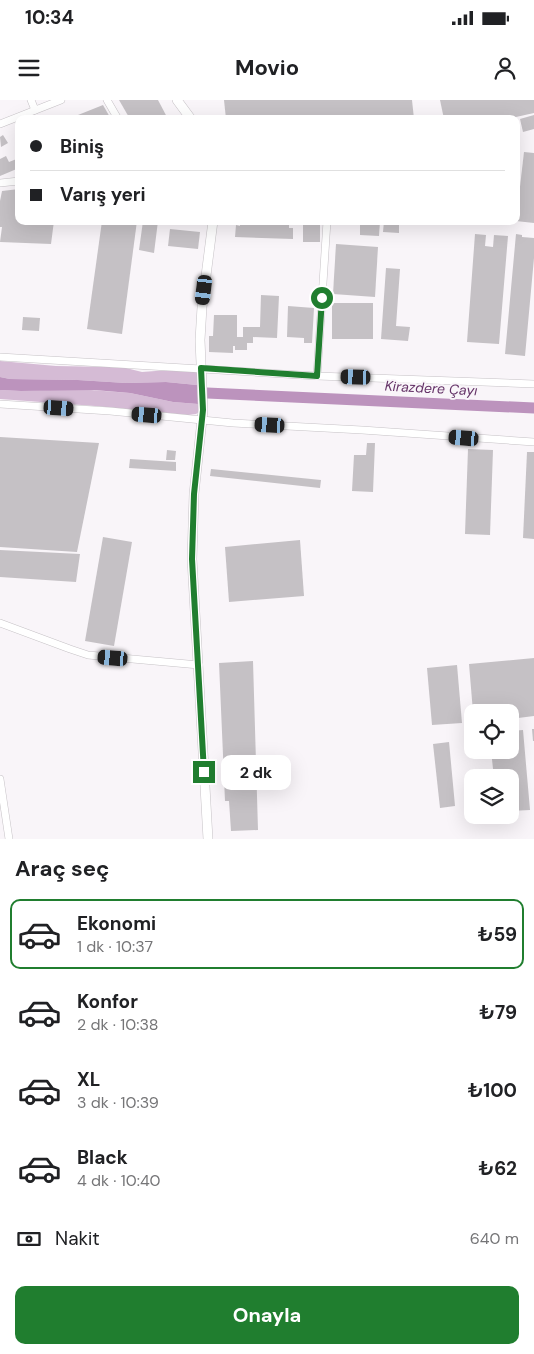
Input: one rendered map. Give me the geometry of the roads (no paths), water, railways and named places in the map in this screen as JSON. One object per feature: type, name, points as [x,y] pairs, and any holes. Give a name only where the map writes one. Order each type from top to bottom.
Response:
[{"type":"street","points":[[30,100],[35,110]]},
{"type":"street","points":[[22,115],[61,100]]},
{"type":"street","points":[[106,100],[115,115]]},
{"type":"street","points":[[177,100],[188,115]]},
{"type":"street","points":[[0,124],[15,118]]},
{"type":"street","points":[[0,183],[15,181]]},
{"type":"street","points":[[208,839],[192,537],[203,401],[200,328],[213,225]]},
{"type":"street","points":[[317,376],[326,225]]},
{"type":"street","points":[[0,357],[317,376],[534,384]]},
{"type":"street","points":[[0,404],[202,420],[534,442]]},
{"type":"street","points":[[0,623],[88,655],[198,665]]},
{"type":"street","points":[[0,779],[9,839]]},
{"type":"waterway","name":"Kirazdere Çayı","points":[[207,393],[534,408]]}]
